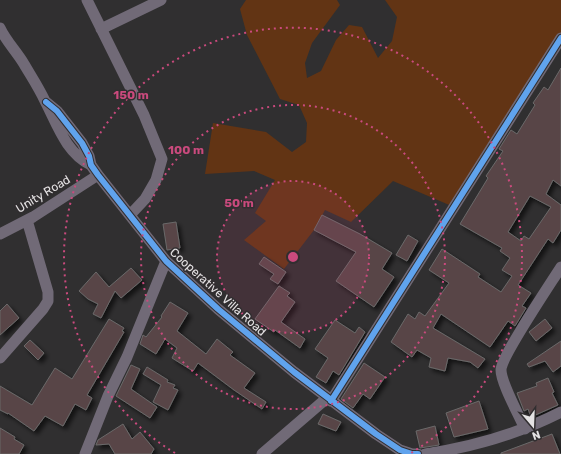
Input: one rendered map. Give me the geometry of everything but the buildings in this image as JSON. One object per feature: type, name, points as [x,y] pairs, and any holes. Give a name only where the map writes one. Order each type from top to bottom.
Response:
[{"type":"street","points":[[87,0],[144,115],[162,159],[156,180],[145,199],[130,214]]},
{"type":"street","points":[[101,29],[161,0]]},
{"type":"street","name":"Cooperative Villa Road","points":[[0,28],[23,62],[46,102],[56,126],[72,149],[79,157],[91,164],[166,261],[218,309],[329,399],[400,450],[412,454],[418,454]]},
{"type":"street","points":[[262,454],[329,399],[561,38]]},
{"type":"street","name":"Unity Road","points":[[0,234],[27,220],[98,175]]},
{"type":"street","points":[[0,358],[43,309],[49,298],[27,220]]},
{"type":"street","points":[[85,454],[108,396],[127,357],[166,261]]},
{"type":"street","points":[[525,429],[504,381],[501,365],[561,267]]},
{"type":"street","points":[[425,454],[476,444],[502,437],[544,421],[561,412]]},
{"type":"shaded area","points":[[246,0],[337,0],[340,5],[312,43],[305,63],[307,78],[321,71],[336,40],[349,25],[362,27],[378,58],[392,41],[397,17],[385,0],[561,0],[561,37],[454,207],[393,181],[351,222],[325,210],[314,230],[284,269],[244,240],[266,221],[255,213],[275,180],[254,171],[205,174],[213,123],[266,132],[292,152],[306,142],[307,123],[299,105],[280,99],[247,35],[240,9]]},
{"type":"cycle path","points":[[331,401],[561,38]]},
{"type":"cycle path","points":[[46,102],[57,111],[82,143],[89,156],[91,165],[98,175],[166,261],[218,309],[294,372],[376,434],[400,450],[412,454],[418,454]]}]
